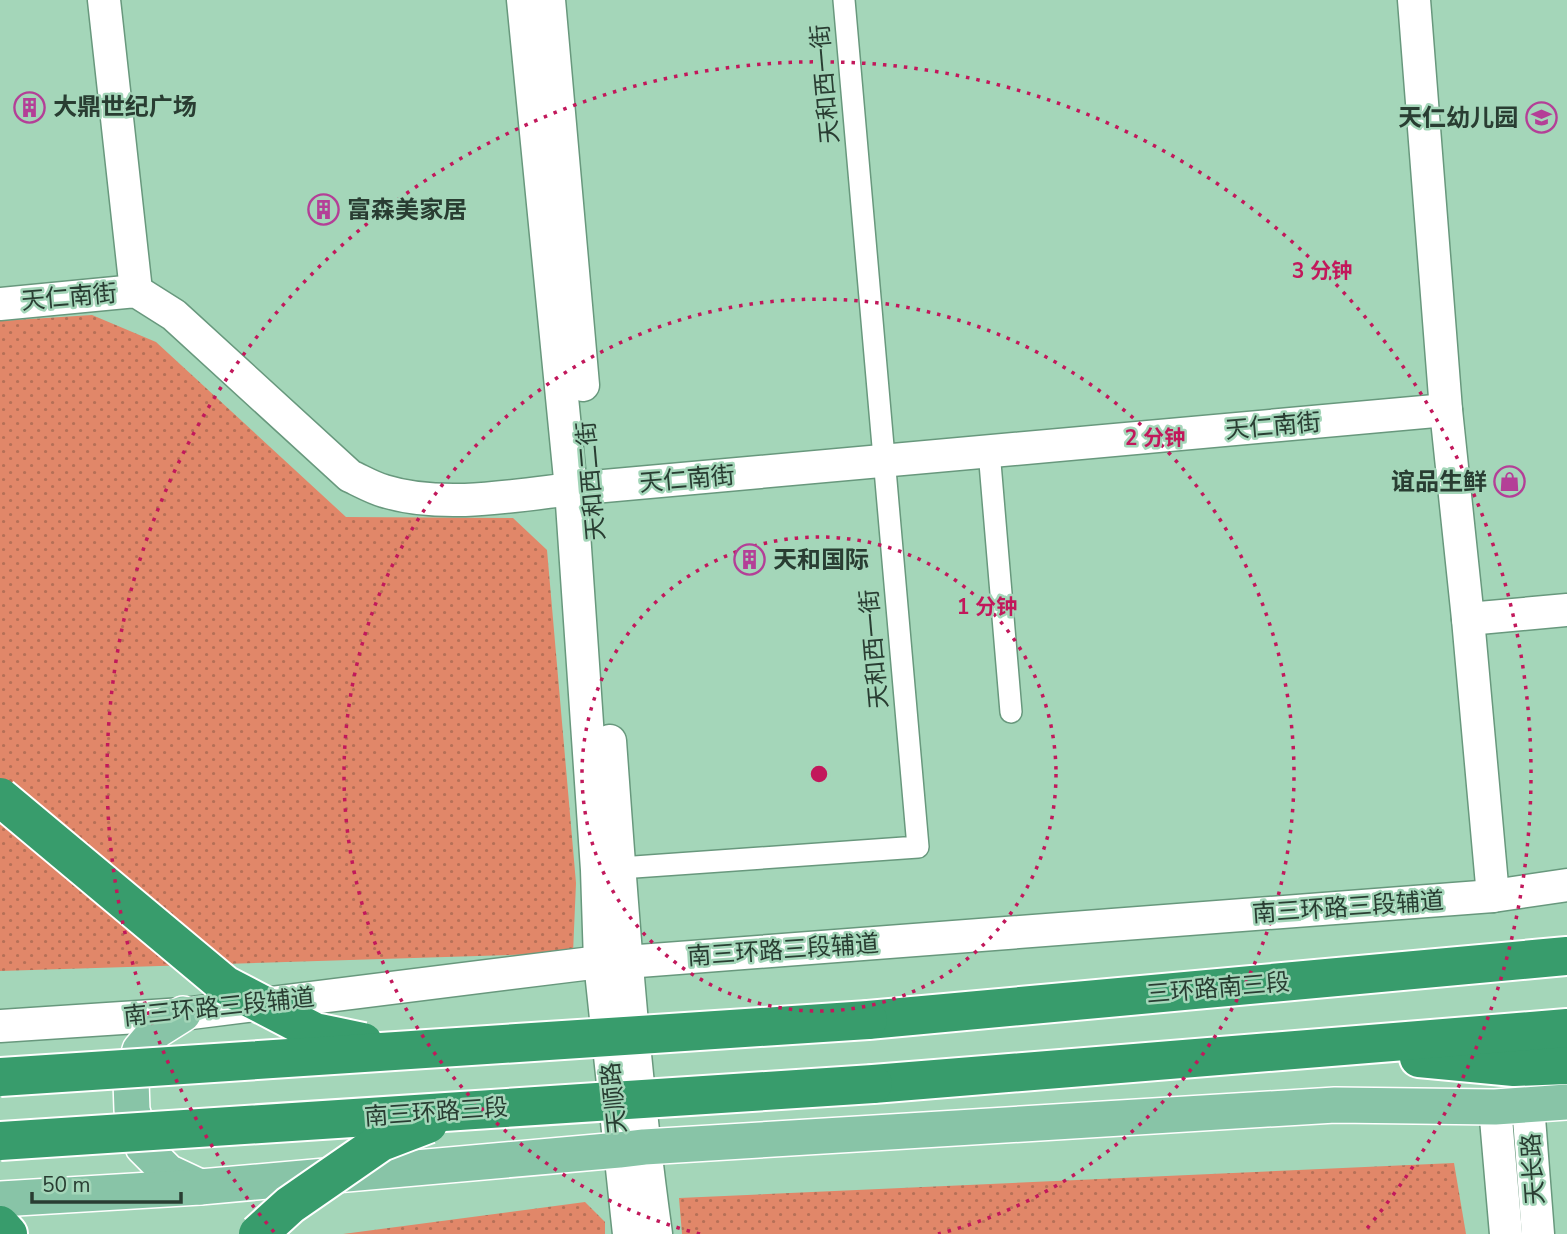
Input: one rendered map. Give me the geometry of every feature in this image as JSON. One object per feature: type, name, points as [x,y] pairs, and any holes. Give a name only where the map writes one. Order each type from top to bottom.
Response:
[{"type":"highway","points":[[0,797],[225,985],[315,1032],[402,1051]]},
{"type":"highway","name":"三环路南三段","points":[[402,1051],[868,1020],[1567,956]]},
{"type":"highway","points":[[1323,1048],[1567,1028]]},
{"type":"highway","points":[[1323,1048],[1514,1068],[1567,1065]]},
{"type":"highway","name":"南三环路三段","points":[[0,1141],[873,1084],[1323,1048]]},
{"type":"highway","points":[[0,1077],[402,1051]]},
{"type":"highway","points":[[258,1234],[290,1205],[381,1142],[466,1110]]},
{"type":"highway","points":[[0,1225],[8,1234]]},
{"type":"main road","points":[[183,1014],[156,1031],[141,1050],[131,1081],[132,1110],[143,1147],[168,1172],[200,1187]]},
{"type":"main road","points":[[0,1199],[200,1187],[632,1149],[1335,1105],[1512,1106],[1567,1102]]},
{"type":"street","points":[[104,0],[135,291]]},
{"type":"street","name":"天和西二街","points":[[523,0],[582,488]]},
{"type":"street","name":"天和西二街","points":[[549,0],[613,962]]},
{"type":"street","name":"天和西一街","points":[[608,869],[918,847],[844,0]]},
{"type":"street","points":[[1414,0],[1446,410],[1493,896]]},
{"type":"street","name":"天仁南街","points":[[0,304],[135,291],[174,315],[350,476],[384,491],[425,499],[483,500],[582,488],[1446,410]]},
{"type":"street","points":[[989,451],[1011,712]]},
{"type":"street","points":[[1468,619],[1567,610]]},
{"type":"street","name":"南三环路三段辅道","points":[[0,1026],[183,1014],[613,962],[1493,896],[1567,885]]},
{"type":"street","name":"天顺路","points":[[613,962],[632,1149],[629,1234]]},
{"type":"street","name":"天长路","points":[[1506,1234],[1512,1106]]},
{"type":"street","name":"天长路","points":[[1512,1106],[1538,1234]]},
{"type":"street","name":"天顺路","points":[[632,1149],[656,1234]]},
{"type":"shaded area","points":[[92,315],[156,342],[346,517],[513,518],[547,550],[576,883],[573,953],[0,971],[0,321]]},
{"type":"shaded area","points":[[1454,1163],[1466,1234],[682,1234],[679,1198]]},
{"type":"shaded area","points":[[585,1202],[605,1222],[605,1234],[343,1234]]},
{"type":"place","name":"大鼎世纪广场","points":[[30,107]]},
{"type":"place","name":"天仁幼儿园","points":[[1541,118]]},
{"type":"place","name":"富森美家居","points":[[324,210]]},
{"type":"place","name":"谊品生鲜","points":[[1510,482]]},
{"type":"place","name":"天和国际","points":[[750,560]]}]
